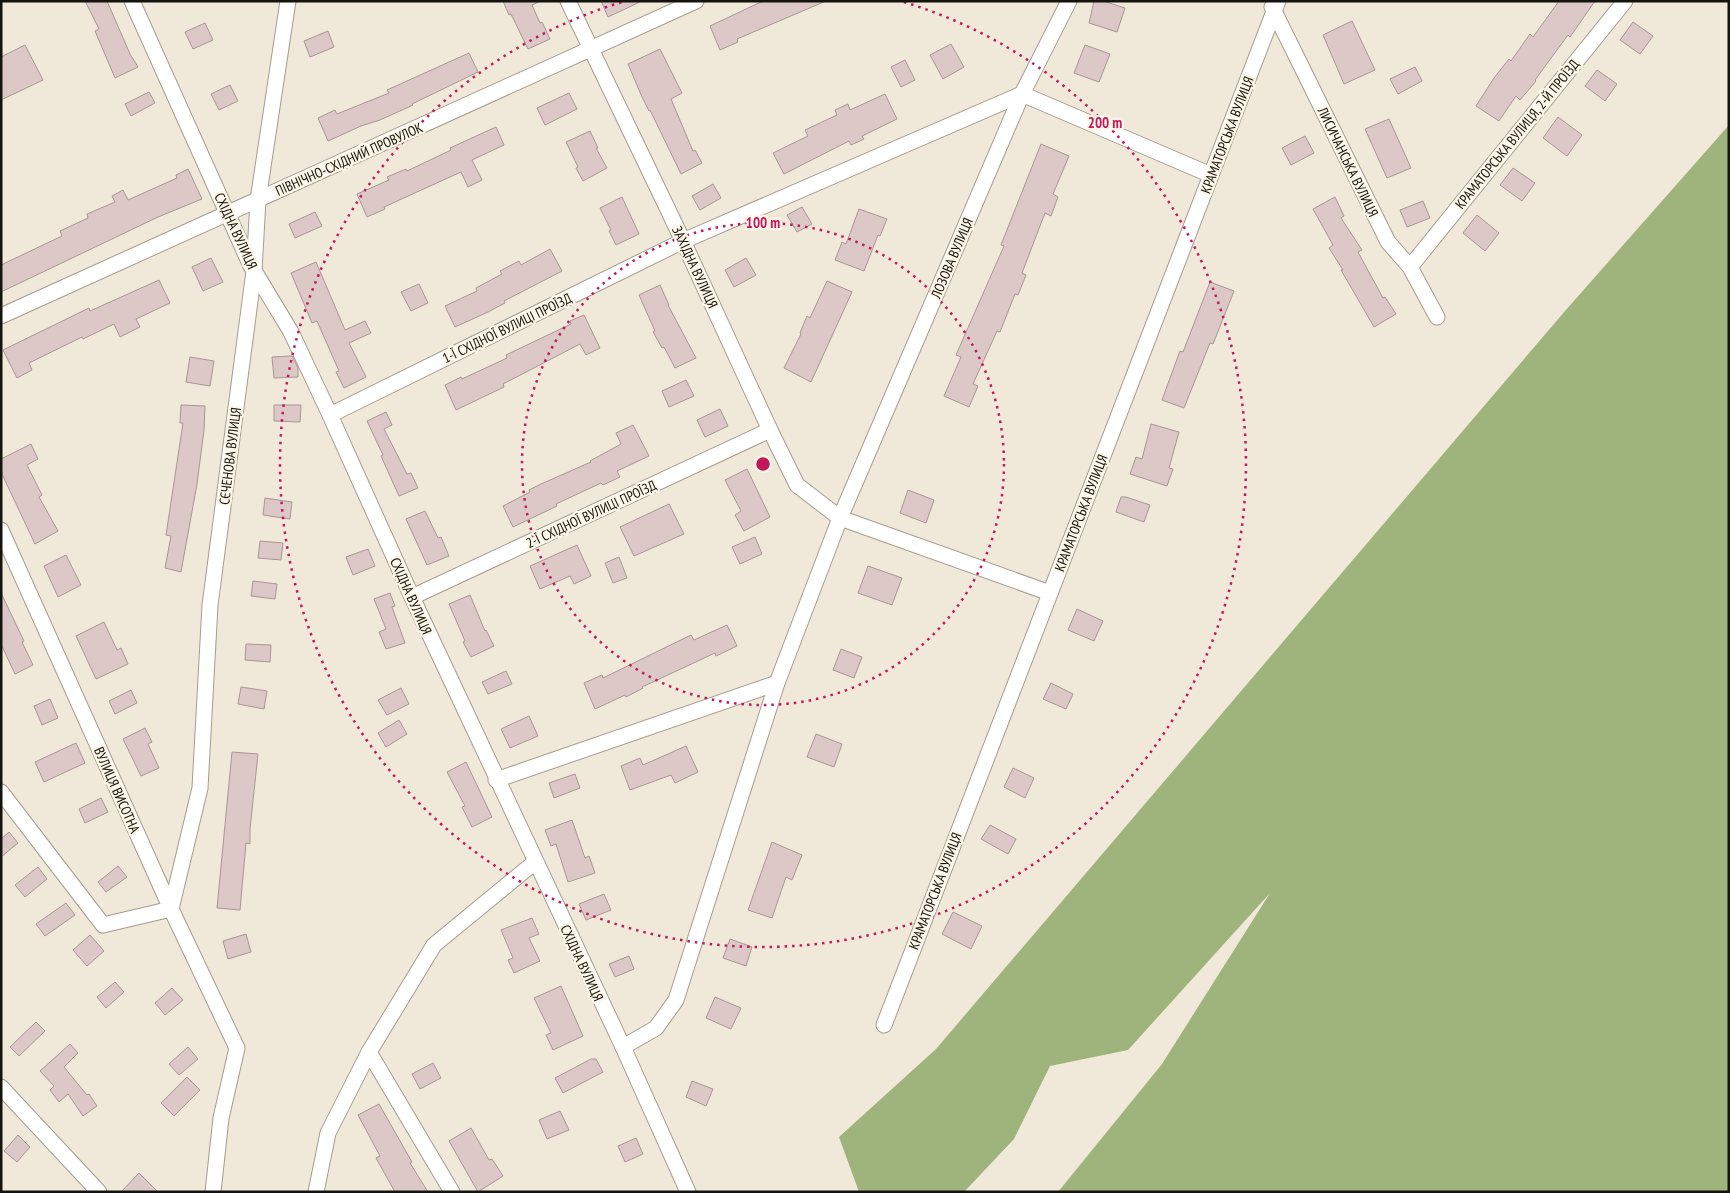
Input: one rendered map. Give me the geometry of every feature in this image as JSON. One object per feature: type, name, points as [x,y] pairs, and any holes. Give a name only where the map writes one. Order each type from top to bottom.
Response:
[{"type":"street","name":"СХІДНА ВУЛИЦЯ","points":[[132,1],[254,271],[291,332],[330,415],[412,598],[688,1192]]},
{"type":"street","name":"СЄЧЕНОВА ВУЛИЦЯ","points":[[171,909],[200,788],[210,605],[254,271],[258,200],[288,1]]},
{"type":"street","name":"ЗАХІДНА ВУЛИЦЯ","points":[[568,1],[797,485],[840,518],[1050,593]]},
{"type":"street","name":"ПІВНІЧНО-СХІДНИЙ ПРОВУЛОК","points":[[1,316],[696,1]]},
{"type":"street","name":"ЛОЗОВА ВУЛИЦЯ","points":[[622,1047],[656,1028],[676,1000],[777,683],[840,518],[1022,94],[1070,1]]},
{"type":"street","name":"КРАМАТОРСЬКА ВУЛИЦЯ, 2-Й ПРОЇЗД","points":[[1410,268],[1625,1]]},
{"type":"street","name":"ЛИСИЧАНСЬКА ВУЛИЦЯ","points":[[1274,5],[1388,242],[1410,268],[1437,317]]},
{"type":"street","name":"КРАМАТОРСЬКА ВУЛИЦЯ","points":[[884,1025],[1211,175],[1274,5]]},
{"type":"street","points":[[1022,94],[1211,175]]},
{"type":"street","name":"1-Ї СХІДНОЇ ВУЛИЦІ ПРОЇЗД","points":[[330,415],[683,241],[1022,94]]},
{"type":"street","name":"2-Ї СХІДНОЇ ВУЛИЦІ ПРОЇЗД","points":[[412,598],[770,430]]},
{"type":"street","name":"ВУЛИЦЯ ВИСОТНА","points":[[1,530],[171,909],[237,1048],[221,1118],[213,1192]]},
{"type":"street","points":[[496,780],[777,683]]},
{"type":"street","points":[[1,792],[103,926],[171,909]]},
{"type":"street","points":[[316,1192],[328,1133],[369,1052],[434,945],[535,862]]},
{"type":"street","points":[[369,1052],[452,1192]]},
{"type":"street","points":[[1,1086],[99,1192]]},
{"type":"green space","points":[[1729,125],[1729,1192],[1058,1192],[1162,1064],[1270,893],[1128,1050],[1050,1066],[1014,1139],[964,1192],[859,1192],[839,1137],[936,1049],[1565,311]]},
{"type":"building","points":[[85,1],[107,1],[130,54],[138,67],[115,78],[95,31],[99,29]]},
{"type":"building","points":[[503,1],[541,1],[532,5],[550,39],[528,49]]},
{"type":"building","points":[[601,1],[642,1],[608,17]]},
{"type":"building","points":[[763,1],[826,1],[737,39],[738,42],[720,50],[710,26]]},
{"type":"building","points":[[1094,1],[1103,1],[1125,8],[1117,32],[1089,23]]},
{"type":"building","points":[[1559,1],[1595,1],[1570,37],[1568,35],[1536,81],[1520,100],[1516,96],[1499,121],[1476,106],[1509,59],[1511,61],[1530,34],[1533,37]]},
{"type":"building","points":[[1352,21],[1375,70],[1344,84],[1323,35]]},
{"type":"building","points":[[1633,22],[1653,36],[1640,54],[1620,40]]},
{"type":"building","points":[[205,23],[213,40],[193,49],[185,32]]},
{"type":"building","points":[[328,31],[334,47],[310,57],[304,41]]},
{"type":"building","points":[[951,44],[964,67],[943,79],[930,55]]},
{"type":"building","points":[[25,45],[43,80],[1,100],[1,57]]},
{"type":"building","points":[[1085,45],[1110,54],[1099,82],[1074,73]]},
{"type":"building","points":[[660,49],[682,93],[671,99],[693,151],[695,150],[702,163],[681,174],[642,97],[628,64]]},
{"type":"building","points":[[469,53],[478,72],[413,105],[328,141],[318,118],[335,110],[337,114],[389,93],[387,90]]},
{"type":"building","points":[[905,60],[915,80],[901,87],[891,67]]},
{"type":"building","points":[[1415,67],[1422,81],[1398,94],[1390,79]]},
{"type":"building","points":[[1597,70],[1617,84],[1605,101],[1585,86]]},
{"type":"building","points":[[230,85],[238,101],[219,110],[211,94]]},
{"type":"building","points":[[149,92],[155,103],[131,116],[125,104]]},
{"type":"building","points":[[569,93],[577,109],[545,125],[537,108]]},
{"type":"building","points":[[885,94],[897,119],[862,136],[864,139],[851,145],[849,141],[784,174],[773,153],[808,136],[805,130],[837,115],[835,110],[848,104],[850,110]]},
{"type":"building","points":[[1558,117],[1582,135],[1567,156],[1543,138]]},
{"type":"building","points":[[1389,119],[1411,168],[1387,178],[1365,129]]},
{"type":"building","points":[[496,127],[504,145],[472,160],[482,180],[468,187],[461,172],[384,207],[385,209],[367,217],[357,194],[389,180],[387,177],[406,169],[407,171],[451,150],[450,148]]},
{"type":"building","points":[[590,131],[598,148],[596,148],[607,168],[583,181],[566,142]]},
{"type":"building","points":[[1305,136],[1314,153],[1291,165],[1282,148]]},
{"type":"building","points":[[1041,144],[1069,156],[1053,194],[1058,197],[1051,216],[1045,213],[1022,273],[1026,275],[1018,295],[1015,294],[1000,332],[997,331],[973,384],[978,386],[969,407],[944,396],[961,357],[956,355],[1004,246],[1001,245]]},
{"type":"building","points":[[1513,168],[1535,183],[1522,201],[1500,185]]},
{"type":"building","points":[[188,169],[202,199],[158,217],[1,292],[1,265],[62,236],[60,231],[88,218],[87,214],[115,202],[112,196],[123,190],[128,200],[177,178],[176,175]]},
{"type":"building","points":[[713,184],[721,198],[700,210],[692,196]]},
{"type":"building","points":[[622,197],[639,234],[616,245],[600,208]]},
{"type":"building","points":[[1335,197],[1344,216],[1341,218],[1362,250],[1358,252],[1383,298],[1385,297],[1396,314],[1374,327],[1329,248],[1333,245],[1313,209]]},
{"type":"building","points":[[1423,201],[1430,218],[1407,227],[1400,210]]},
{"type":"building","points":[[802,207],[812,224],[797,232],[787,215]]},
{"type":"building","points":[[859,209],[887,219],[880,236],[878,235],[864,271],[835,260],[842,242],[846,244]]},
{"type":"building","points":[[315,212],[322,226],[295,238],[289,224]]},
{"type":"building","points":[[1477,215],[1499,233],[1485,251],[1463,233]]},
{"type":"building","points":[[550,249],[562,271],[504,301],[505,303],[488,312],[455,327],[445,306],[477,291],[476,288],[502,274],[500,271],[519,261],[521,265]]},
{"type":"building","points":[[211,258],[223,282],[203,291],[192,267]]},
{"type":"building","points":[[746,258],[756,275],[734,287],[725,270]]},
{"type":"building","points":[[316,262],[345,330],[365,321],[371,333],[349,343],[366,377],[344,388],[336,372],[339,371],[317,321],[312,323],[291,273]]},
{"type":"building","points":[[159,280],[170,303],[136,319],[140,327],[120,337],[114,324],[83,339],[82,337],[29,363],[32,370],[17,378],[3,350],[89,308],[90,311]]},
{"type":"building","points":[[827,281],[852,292],[811,382],[784,368],[801,334],[807,316],[810,318]]},
{"type":"building","points":[[1210,282],[1234,291],[1213,344],[1210,343],[1184,408],[1162,400],[1180,351],[1183,352]]},
{"type":"building","points":[[419,284],[428,303],[411,311],[401,292]]},
{"type":"building","points":[[660,285],[668,305],[696,358],[675,368],[664,347],[662,348],[653,332],[655,331],[639,295]]},
{"type":"building","points":[[584,315],[600,348],[586,355],[580,344],[503,384],[504,387],[456,410],[445,385],[507,358],[506,355],[571,324],[570,321]]},
{"type":"building","points":[[292,356],[298,368],[298,377],[274,378],[272,357]]},
{"type":"building","points":[[190,357],[214,361],[210,386],[186,382]]},
{"type":"building","points":[[686,380],[694,396],[669,407],[662,391]]},
{"type":"building","points":[[181,405],[205,406],[197,484],[181,572],[165,568],[171,536],[166,535],[183,423],[180,423]]},
{"type":"building","points":[[274,405],[301,405],[300,422],[274,421]]},
{"type":"building","points":[[720,409],[728,426],[705,437],[697,420]]},
{"type":"building","points":[[386,412],[392,425],[384,429],[407,474],[411,473],[418,488],[399,496],[367,421]]},
{"type":"building","points":[[1151,424],[1179,432],[1169,468],[1173,469],[1167,486],[1130,474],[1136,457],[1142,459]]},
{"type":"building","points":[[633,425],[649,456],[617,471],[620,477],[603,485],[601,483],[556,504],[557,506],[513,527],[503,506],[530,492],[529,490],[591,462],[621,444],[616,433]]},
{"type":"building","points":[[31,444],[38,459],[27,465],[42,495],[39,497],[58,531],[35,544],[1,472],[1,459]]},
{"type":"building","points":[[747,469],[770,517],[744,531],[735,515],[741,511],[725,480]]},
{"type":"building","points":[[908,490],[934,500],[926,523],[900,513]]},
{"type":"building","points":[[1121,497],[1150,505],[1144,522],[1116,512]]},
{"type":"building","points":[[265,498],[292,502],[290,519],[263,515]]},
{"type":"building","points":[[669,504],[684,534],[634,556],[620,527]]},
{"type":"building","points":[[425,511],[438,538],[441,537],[449,556],[427,565],[406,519]]},
{"type":"building","points":[[755,537],[762,554],[740,564],[732,547]]},
{"type":"building","points":[[260,541],[283,543],[281,560],[258,558]]},
{"type":"building","points":[[577,545],[591,576],[574,584],[570,576],[540,589],[530,566]]},
{"type":"building","points":[[368,549],[375,566],[353,575],[346,557]]},
{"type":"building","points":[[66,555],[81,585],[58,597],[44,566]]},
{"type":"building","points":[[619,557],[627,578],[613,583],[605,563]]},
{"type":"building","points":[[868,566],[902,578],[892,605],[858,593]]},
{"type":"building","points":[[253,581],[277,584],[275,599],[251,596]]},
{"type":"building","points":[[1,593],[24,641],[22,642],[33,665],[15,674],[1,644]]},
{"type":"building","points":[[390,593],[395,606],[392,607],[405,643],[386,649],[379,632],[386,629],[374,599]]},
{"type":"building","points":[[470,595],[485,631],[494,646],[471,657],[463,642],[465,641],[449,604]]},
{"type":"building","points":[[1077,609],[1103,621],[1094,641],[1068,630]]},
{"type":"building","points":[[104,622],[117,650],[121,648],[128,664],[96,679],[76,636]]},
{"type":"building","points":[[727,625],[737,646],[716,656],[715,653],[642,687],[626,697],[625,695],[595,709],[584,683],[602,675],[603,678],[691,635],[694,640]]},
{"type":"building","points":[[246,644],[271,645],[270,662],[245,660]]},
{"type":"building","points":[[841,649],[862,657],[854,678],[833,670]]},
{"type":"building","points":[[506,671],[512,684],[488,694],[482,682]]},
{"type":"building","points":[[1051,683],[1073,694],[1066,709],[1043,699]]},
{"type":"building","points":[[241,687],[267,691],[264,709],[238,704]]},
{"type":"building","points":[[401,688],[409,704],[387,715],[378,700]]},
{"type":"building","points":[[131,690],[137,703],[115,714],[109,701]]},
{"type":"building","points":[[50,699],[58,718],[42,725],[34,706]]},
{"type":"building","points":[[529,716],[538,736],[510,748],[501,729]]},
{"type":"building","points":[[399,720],[407,734],[386,747],[378,733]]},
{"type":"building","points":[[145,728],[152,742],[148,744],[159,768],[141,776],[123,739]]},
{"type":"building","points":[[816,734],[842,744],[834,767],[807,757]]},
{"type":"building","points":[[76,743],[85,763],[44,782],[35,762]]},
{"type":"building","points":[[686,746],[698,772],[675,783],[671,775],[630,790],[621,766],[640,758],[643,765]]},
{"type":"building","points":[[232,752],[258,754],[250,844],[246,843],[240,910],[217,908]]},
{"type":"building","points":[[466,762],[492,817],[472,827],[462,807],[465,806],[447,772]]},
{"type":"building","points":[[1013,768],[1034,778],[1025,798],[1004,787]]},
{"type":"building","points":[[575,774],[580,788],[554,798],[549,783]]},
{"type":"building","points":[[101,798],[108,812],[85,823],[79,809]]},
{"type":"building","points":[[572,820],[585,858],[589,856],[595,873],[568,882],[556,844],[551,846],[545,830]]},
{"type":"building","points":[[990,825],[1016,839],[1008,854],[981,839]]},
{"type":"building","points":[[9,832],[18,843],[1,857],[1,839]]},
{"type":"building","points":[[772,842],[802,855],[792,880],[786,877],[772,918],[748,910]]},
{"type":"building","points":[[118,866],[127,877],[106,892],[98,882]]},
{"type":"building","points":[[38,867],[47,879],[25,897],[15,885]]},
{"type":"building","points":[[604,894],[611,910],[586,920],[579,904]]},
{"type":"building","points":[[66,903],[75,915],[45,936],[36,924]]},
{"type":"building","points":[[953,912],[982,926],[971,949],[942,934]]},
{"type":"building","points":[[532,918],[539,934],[529,938],[540,961],[514,973],[508,960],[513,958],[501,930]]},
{"type":"building","points":[[246,934],[251,952],[228,959],[223,941]]},
{"type":"building","points":[[90,935],[104,951],[87,966],[73,950]]},
{"type":"building","points":[[730,939],[752,947],[746,966],[723,958]]},
{"type":"building","points":[[629,956],[634,969],[615,977],[609,964]]},
{"type":"building","points":[[115,982],[124,992],[106,1008],[97,997]]},
{"type":"building","points":[[561,986],[583,1036],[553,1050],[546,1035],[551,1033],[534,998]]},
{"type":"building","points":[[172,988],[183,1000],[165,1015],[155,1003]]},
{"type":"building","points":[[715,997],[741,1008],[731,1029],[706,1018]]},
{"type":"building","points":[[36,1022],[45,1031],[19,1056],[10,1047]]},
{"type":"building","points":[[70,1044],[78,1053],[64,1067],[87,1095],[89,1094],[97,1106],[83,1116],[68,1094],[59,1102],[50,1090],[54,1086],[40,1071]]},
{"type":"building","points":[[188,1047],[198,1059],[179,1075],[169,1064]]},
{"type":"building","points":[[591,1059],[596,1059],[603,1072],[563,1093],[555,1078]]},
{"type":"building","points":[[433,1063],[441,1078],[420,1089],[412,1074]]},
{"type":"building","points":[[187,1077],[200,1090],[174,1116],[161,1103]]},
{"type":"building","points":[[692,1081],[713,1089],[706,1106],[686,1097]]},
{"type":"building","points":[[379,1104],[412,1162],[410,1163],[428,1192],[395,1192],[376,1158],[380,1156],[358,1115]]},
{"type":"building","points":[[560,1111],[569,1130],[547,1139],[539,1120]]},
{"type":"building","points":[[471,1128],[489,1160],[492,1159],[503,1176],[478,1192],[449,1141]]},
{"type":"building","points":[[18,1135],[30,1147],[17,1162],[4,1151]]},
{"type":"building","points":[[636,1138],[643,1154],[625,1162],[618,1146]]},
{"type":"building","points":[[139,1173],[158,1192],[121,1192]]}]
